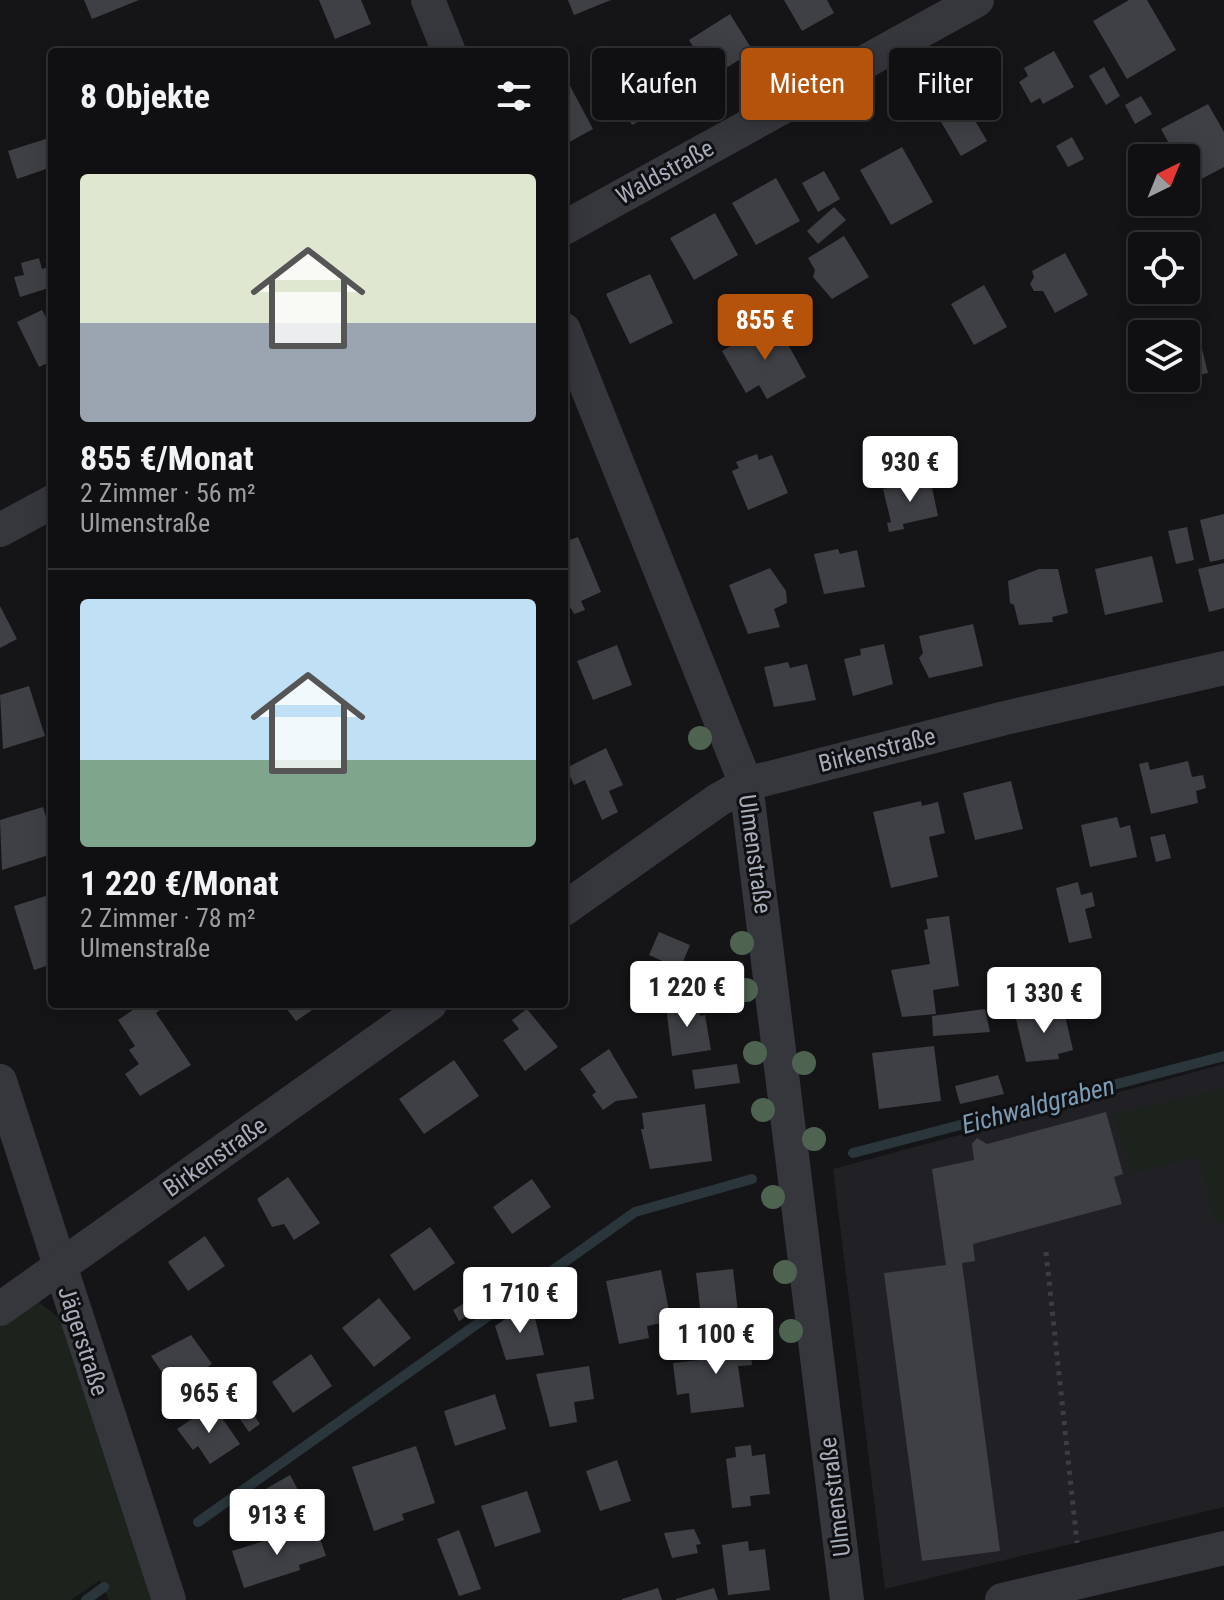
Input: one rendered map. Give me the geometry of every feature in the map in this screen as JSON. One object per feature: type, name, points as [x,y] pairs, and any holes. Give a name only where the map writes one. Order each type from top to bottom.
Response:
[{"type":"street","points":[[428,0],[447,48]]},
{"type":"street","name":"Waldstraße","points":[[568,226],[977,0]]},
{"type":"street","name":"Ulmenstraße","points":[[568,340],[746,784],[847,1600]]},
{"type":"street","points":[[0,530],[48,504]]},
{"type":"street","name":"Birkenstraße","points":[[568,906],[718,800],[746,784],[1005,718],[1224,668]]},
{"type":"street","name":"Birkenstraße","points":[[0,1309],[424,1008]]},
{"type":"street","name":"Jägerstraße","points":[[0,1081],[169,1600]]},
{"type":"street","points":[[1002,1600],[1224,1548]]},
{"type":"path","points":[[1046,1252],[1077,1543]]},
{"type":"shaded area","points":[[1224,1064],[1224,1507],[885,1589],[833,1169]]},
{"type":"shaded area","points":[[1224,1088],[1224,1221],[1215,1223],[1199,1157],[1131,1173],[1113,1114]]},
{"type":"shaded area","points":[[37,1301],[61,1319],[156,1600],[109,1600],[100,1580],[71,1600],[0,1600],[0,1327]]},
{"type":"building","points":[[84,0],[139,0],[92,19]]},
{"type":"building","points":[[319,0],[361,0],[371,24],[335,39]]},
{"type":"building","points":[[568,0],[611,0],[574,15]]},
{"type":"building","points":[[784,0],[827,0],[834,13],[802,31]]},
{"type":"building","points":[[1129,0],[1147,0],[1176,50],[1127,79],[1093,21]]},
{"type":"building","points":[[730,14],[751,48],[741,48],[741,59],[725,69],[725,48],[694,48],[689,40]]},
{"type":"building","points":[[1054,51],[1074,87],[1043,104],[1040,98],[1031,103],[1019,82],[1028,76],[1024,68]]},
{"type":"building","points":[[1104,67],[1120,96],[1106,105],[1089,76]]},
{"type":"building","points":[[568,85],[593,129],[568,143]]},
{"type":"building","points":[[1141,96],[1152,114],[1135,124],[1125,105]]},
{"type":"building","points":[[1208,104],[1224,132],[1224,167],[1200,180],[1200,144],[1169,144],[1161,129]]},
{"type":"building","points":[[940,120],[975,120],[987,141],[961,156]]},
{"type":"building","points":[[1072,137],[1084,159],[1068,167],[1056,146]]},
{"type":"building","points":[[48,138],[48,168],[17,179],[8,151]]},
{"type":"building","points":[[902,147],[933,202],[891,225],[860,170]]},
{"type":"building","points":[[824,171],[840,199],[818,212],[802,183]]},
{"type":"building","points":[[776,178],[800,221],[756,245],[732,203]]},
{"type":"building","points":[[834,207],[846,220],[818,244],[807,231]]},
{"type":"building","points":[[715,213],[738,255],[694,280],[670,238]]},
{"type":"building","points":[[844,236],[869,277],[832,299],[813,277],[815,270],[808,258]]},
{"type":"building","points":[[1065,253],[1088,295],[1055,313],[1043,291],[1034,291],[1030,284],[1034,277],[1032,271]]},
{"type":"building","points":[[39,258],[42,269],[48,267],[48,288],[20,297],[14,277],[24,275],[21,263]]},
{"type":"building","points":[[650,274],[673,323],[630,344],[606,294]]},
{"type":"building","points":[[984,285],[1007,327],[974,345],[951,304]]},
{"type":"building","points":[[42,310],[48,316],[48,363],[39,367],[17,322]]},
{"type":"building","points":[[775,321],[806,377],[767,399],[759,385],[746,393],[722,351]]},
{"type":"building","points":[[1200,341],[1208,373],[1200,375]]},
{"type":"building","points":[[757,454],[759,460],[772,455],[788,493],[748,510],[732,471],[739,468],[736,462]]},
{"type":"building","points":[[930,478],[938,516],[903,524],[904,529],[889,532],[887,523],[891,522],[883,489]]},
{"type":"building","points":[[1224,514],[1224,559],[1210,562],[1200,520]]},
{"type":"building","points":[[1187,527],[1194,560],[1176,564],[1168,531]]},
{"type":"building","points":[[578,537],[601,592],[581,601],[585,610],[574,614],[568,605],[568,541]]},
{"type":"building","points":[[838,549],[840,554],[857,550],[865,587],[824,594],[814,554]]},
{"type":"building","points":[[1152,556],[1163,602],[1105,615],[1095,569]]},
{"type":"building","points":[[1224,563],[1224,608],[1209,612],[1198,569]]},
{"type":"building","points":[[770,568],[786,591],[787,603],[774,609],[780,627],[748,634],[729,585]]},
{"type":"building","points":[[1039,569],[1058,569],[1068,613],[1052,617],[1053,622],[1019,625],[1014,605],[1010,603],[1008,581]]},
{"type":"building","points":[[0,606],[17,639],[0,648]]},
{"type":"building","points":[[973,624],[983,666],[929,678],[919,658],[923,653],[919,636]]},
{"type":"building","points":[[884,644],[893,684],[853,696],[844,659],[861,655],[860,649]]},
{"type":"building","points":[[617,645],[632,685],[593,700],[577,661]]},
{"type":"building","points":[[788,662],[790,668],[807,664],[816,700],[774,707],[764,667]]},
{"type":"building","points":[[29,686],[45,736],[3,749],[0,695]]},
{"type":"building","points":[[606,748],[623,785],[609,791],[618,812],[602,820],[585,780],[574,785],[568,767]]},
{"type":"building","points":[[1188,761],[1192,777],[1203,775],[1206,788],[1196,791],[1198,803],[1151,814],[1139,764],[1148,762],[1150,770]]},
{"type":"building","points":[[1011,781],[1023,829],[975,840],[963,793]]},
{"type":"building","points":[[921,801],[922,806],[938,802],[945,833],[929,837],[938,877],[891,888],[873,812]]},
{"type":"building","points":[[43,807],[48,824],[48,855],[2,870],[0,820]]},
{"type":"building","points":[[1117,817],[1120,828],[1130,825],[1137,857],[1090,867],[1081,825]]},
{"type":"building","points":[[1165,834],[1171,858],[1156,862],[1150,837]]},
{"type":"building","points":[[1078,882],[1081,895],[1092,892],[1095,906],[1085,909],[1092,938],[1069,943],[1056,888]]},
{"type":"building","points":[[48,895],[48,965],[34,970],[14,906]]},
{"type":"building","points":[[949,916],[959,986],[933,990],[936,1014],[902,1017],[891,970],[930,964],[924,930],[928,929],[926,919]]},
{"type":"building","points":[[659,932],[690,945],[680,969],[649,955]]},
{"type":"building","points":[[698,1001],[700,1016],[705,1015],[711,1050],[672,1056],[666,1006]]},
{"type":"building","points":[[1043,1006],[1049,1011],[1063,1007],[1073,1050],[1058,1054],[1059,1059],[1026,1062],[1016,1019],[1032,1015],[1036,1008]]},
{"type":"building","points":[[136,1008],[159,1008],[156,1013],[191,1065],[140,1096],[125,1074],[139,1064],[129,1050],[135,1046],[118,1020]]},
{"type":"building","points":[[286,1008],[315,1008],[296,1021]]},
{"type":"building","points":[[527,1009],[558,1047],[525,1071],[503,1040],[519,1029],[512,1020]]},
{"type":"building","points":[[985,1009],[990,1032],[933,1036],[932,1016]]},
{"type":"building","points":[[934,1046],[941,1101],[879,1109],[872,1053]]},
{"type":"building","points":[[609,1049],[638,1098],[616,1101],[603,1110],[592,1095],[596,1092],[580,1069]]},
{"type":"building","points":[[454,1060],[479,1096],[424,1134],[399,1099]]},
{"type":"building","points":[[737,1064],[740,1083],[695,1089],[692,1070]]},
{"type":"building","points":[[998,1075],[1004,1094],[960,1104],[955,1086]]},
{"type":"building","points":[[705,1104],[712,1161],[650,1169],[641,1129],[644,1129],[642,1113]]},
{"type":"building","points":[[1106,1112],[1123,1174],[1114,1177],[1122,1204],[973,1244],[975,1261],[962,1263],[1000,1551],[922,1561],[884,1273],[946,1265],[932,1169],[974,1160],[972,1144],[977,1138],[987,1144]]},
{"type":"building","points":[[288,1177],[320,1223],[294,1240],[284,1224],[272,1227],[257,1199]]},
{"type":"building","points":[[532,1179],[551,1207],[512,1234],[493,1207]]},
{"type":"building","points":[[430,1227],[455,1263],[414,1291],[390,1255]]},
{"type":"building","points":[[205,1236],[225,1266],[188,1291],[168,1262]]},
{"type":"building","points":[[733,1269],[738,1312],[701,1316],[696,1273]]},
{"type":"building","points":[[661,1270],[671,1321],[647,1326],[649,1338],[619,1344],[606,1281]]},
{"type":"building","points":[[484,1291],[491,1301],[459,1321],[453,1310]]},
{"type":"building","points":[[379,1298],[411,1338],[374,1367],[342,1328]]},
{"type":"building","points":[[531,1302],[544,1355],[506,1360],[495,1326]]},
{"type":"building","points":[[749,1332],[752,1365],[738,1366],[744,1407],[691,1413],[689,1393],[677,1395],[673,1363],[718,1358],[716,1336]]},
{"type":"building","points":[[191,1335],[212,1364],[174,1390],[151,1356]]},
{"type":"building","points":[[311,1354],[332,1386],[293,1413],[272,1382]]},
{"type":"building","points":[[589,1366],[594,1399],[574,1402],[577,1422],[550,1427],[536,1374]]},
{"type":"building","points":[[495,1394],[506,1429],[455,1446],[444,1411]]},
{"type":"building","points":[[241,1397],[260,1424],[249,1432],[230,1405]]},
{"type":"building","points":[[213,1405],[240,1444],[210,1464],[198,1446],[193,1450],[177,1429]]},
{"type":"building","points":[[751,1445],[752,1456],[765,1454],[770,1494],[750,1496],[751,1506],[732,1508],[726,1459],[736,1457],[735,1447]]},
{"type":"building","points":[[416,1446],[435,1503],[402,1514],[404,1520],[374,1531],[352,1467]]},
{"type":"building","points":[[617,1460],[631,1501],[600,1511],[586,1471]]},
{"type":"building","points":[[290,1475],[304,1501],[279,1514],[271,1498],[262,1503],[257,1494]]},
{"type":"building","points":[[527,1491],[541,1532],[495,1547],[481,1506]]},
{"type":"building","points":[[317,1529],[326,1556],[299,1565],[300,1570],[244,1588],[232,1551],[289,1533],[290,1538]]},
{"type":"building","points":[[694,1529],[701,1544],[696,1545],[698,1553],[672,1558],[664,1533]]},
{"type":"building","points":[[459,1530],[481,1589],[459,1596],[437,1539]]},
{"type":"building","points":[[748,1541],[749,1551],[765,1549],[770,1590],[728,1595],[722,1545]]},
{"type":"building","points":[[658,1588],[662,1600],[622,1600],[622,1599]]},
{"type":"building","points":[[714,1588],[718,1600],[676,1600],[676,1599]]},
{"type":"waterway","name":"Eichwaldgraben","points":[[853,1153],[1224,1056]]},
{"type":"waterway","name":"Eichwaldgraben","points":[[198,1522],[635,1212],[752,1179]]},
{"type":"waterway","name":"Eichwaldgraben","points":[[86,1600],[104,1587]]}]
